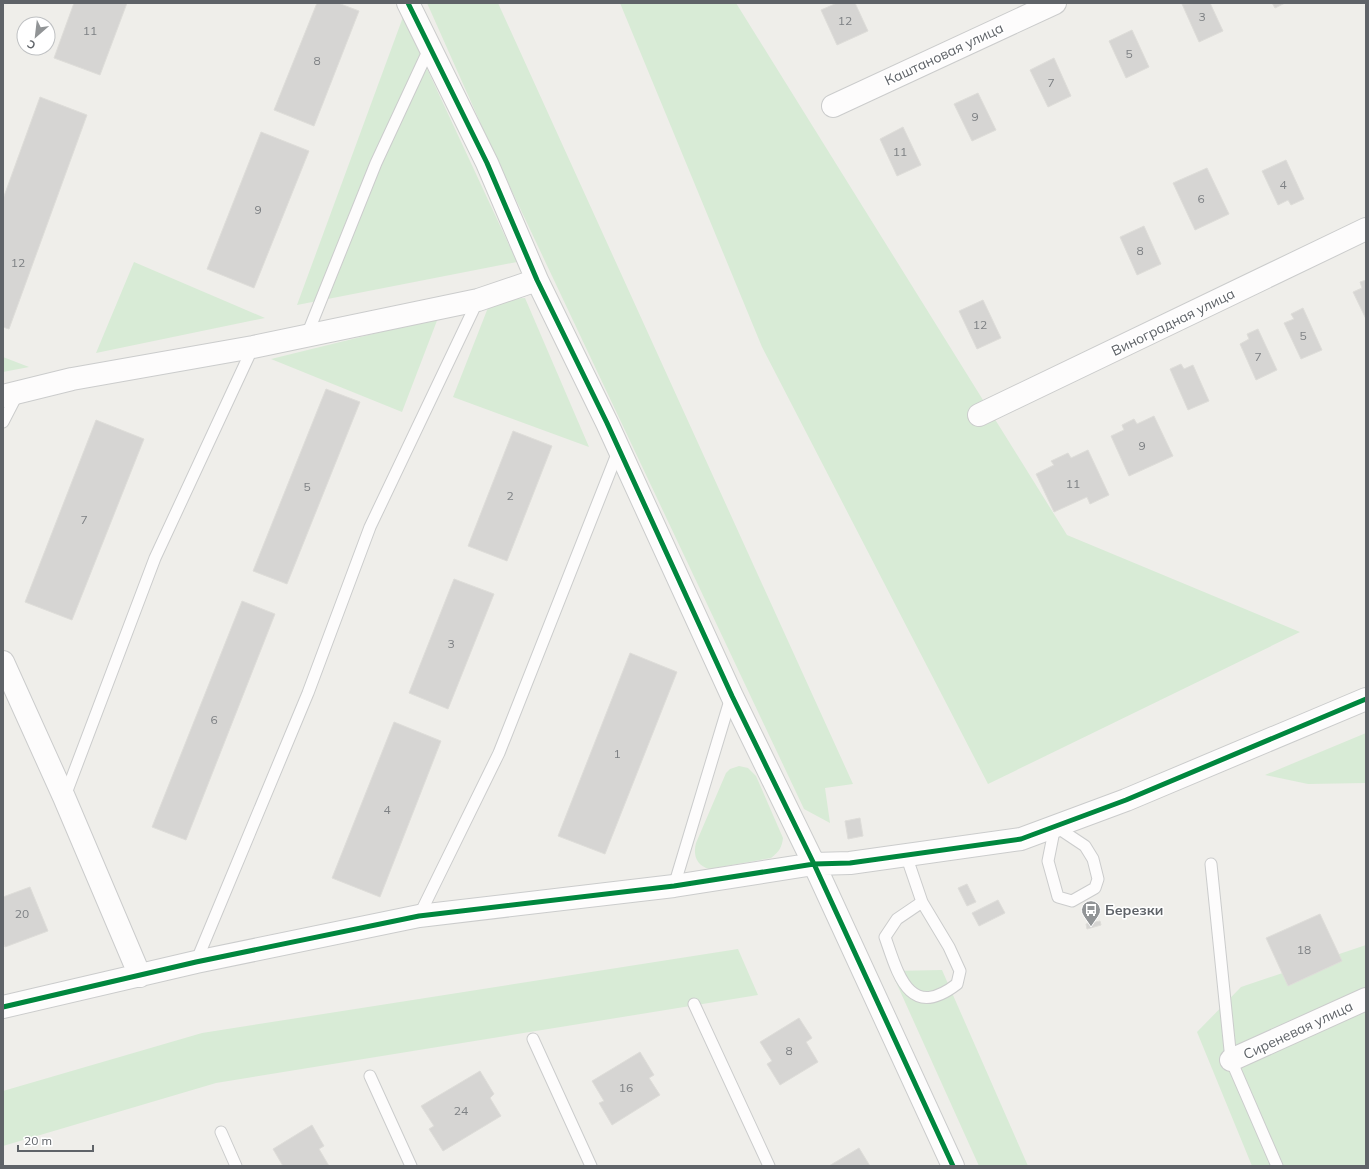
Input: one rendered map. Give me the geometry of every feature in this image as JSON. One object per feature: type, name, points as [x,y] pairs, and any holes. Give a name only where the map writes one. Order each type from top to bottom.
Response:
[{"type":"street","points":[[408,3],[487,163],[537,280],[618,449],[732,696],[814,864],[953,1166]]},
{"type":"street","name":"Каштановая улица","points":[[833,106],[1055,3]]},
{"type":"street","name":"Виноградная улица","points":[[979,415],[1366,230]]},
{"type":"street","points":[[10,394],[72,379],[253,347],[478,300],[537,280]]},
{"type":"street","points":[[3,662],[64,796],[140,976]]},
{"type":"street","points":[[3,1006],[140,976],[196,962],[419,916],[674,886],[814,864],[850,864],[1022,839],[1126,800],[1366,699]]},
{"type":"street","name":"Сиреневая улица","points":[[1231,1060],[1366,999]]},
{"type":"lane","points":[[307,335],[376,163],[429,49],[408,3]]},
{"type":"lane","points":[[196,962],[308,693],[370,527],[478,300]]},
{"type":"lane","points":[[64,796],[155,558],[253,347]]},
{"type":"lane","points":[[3,422],[10,394]]},
{"type":"lane","points":[[419,916],[499,752],[618,449]]},
{"type":"lane","points":[[674,886],[732,696]]},
{"type":"lane","points":[[1055,826],[1085,846],[1093,859],[1098,879],[1094,888],[1072,901],[1058,897],[1048,861],[1055,826]]},
{"type":"lane","points":[[906,855],[922,902],[949,947],[960,971],[957,984],[943,995],[927,998],[912,993],[900,977],[885,937],[897,919],[922,902]]},
{"type":"lane","points":[[1211,864],[1231,1060],[1277,1166]]},
{"type":"lane","points":[[694,1004],[769,1166]]},
{"type":"lane","points":[[533,1039],[591,1166]]},
{"type":"lane","points":[[370,1076],[411,1166]]},
{"type":"lane","points":[[221,1132],[236,1166]]},
{"type":"green space","points":[[427,3],[498,3],[853,784],[825,788],[830,823],[804,809],[492,149]]},
{"type":"green space","points":[[620,3],[736,3],[1067,535],[1300,632],[988,784],[762,347]]},
{"type":"green space","points":[[403,17],[517,262],[297,305]]},
{"type":"green space","points":[[134,262],[265,318],[96,353]]},
{"type":"green space","points":[[525,298],[589,447],[453,397],[491,300]]},
{"type":"green space","points":[[438,318],[402,412],[271,359]]},
{"type":"green space","points":[[3,357],[29,367],[3,372]]},
{"type":"green space","points":[[1366,733],[1366,783],[1308,784],[1265,775]]},
{"type":"green space","points":[[739,766],[748,768],[756,776],[783,838],[782,844],[780,849],[771,858],[709,869],[701,865],[696,859],[696,843],[726,773],[730,769]]},
{"type":"green space","points":[[1366,945],[1366,1166],[1252,1166],[1197,1032],[1241,987]]},
{"type":"green space","points":[[738,949],[758,995],[216,1083],[3,1146],[3,1091],[202,1033]]},
{"type":"green space","points":[[942,970],[1028,1166],[979,1166],[891,971]]},
{"type":"building","points":[[74,3],[127,3],[100,75],[54,58]]},
{"type":"building","points":[[317,3],[338,3],[359,11],[314,126],[274,110]]},
{"type":"building","points":[[837,3],[855,3],[868,31],[837,45],[821,10]]},
{"type":"building","points":[[1210,3],[1223,31],[1199,42],[1182,4]]},
{"type":"building","points":[[1272,3],[1285,3],[1275,8]]},
{"type":"building","points":[[1132,30],[1149,67],[1126,78],[1109,41]]},
{"type":"building","points":[[1054,58],[1071,96],[1048,107],[1030,70]]},
{"type":"building","points":[[978,93],[996,130],[972,141],[954,104]]},
{"type":"building","points":[[40,97],[87,115],[9,329],[3,327],[3,199]]},
{"type":"building","points":[[903,127],[921,165],[897,176],[880,139]]},
{"type":"building","points":[[261,132],[309,151],[254,288],[207,269]]},
{"type":"building","points":[[1286,160],[1304,199],[1291,205],[1288,200],[1278,205],[1262,171]]},
{"type":"building","points":[[1207,168],[1229,214],[1195,230],[1173,183]]},
{"type":"building","points":[[1144,226],[1161,264],[1137,275],[1120,237]]},
{"type":"building","points":[[1366,280],[1366,319],[1353,292],[1362,288],[1360,282]]},
{"type":"building","points":[[983,300],[1001,338],[977,349],[959,311]]},
{"type":"building","points":[[1303,308],[1322,350],[1301,359],[1284,323],[1294,319],[1291,314]]},
{"type":"building","points":[[1258,329],[1277,370],[1256,380],[1240,344],[1249,339],[1247,334]]},
{"type":"building","points":[[1181,364],[1184,369],[1193,365],[1209,401],[1188,410],[1170,369]]},
{"type":"building","points":[[326,389],[360,402],[287,584],[253,571]]},
{"type":"building","points":[[1154,416],[1173,456],[1129,476],[1111,436],[1124,430],[1122,425],[1134,419],[1137,424]]},
{"type":"building","points":[[96,420],[144,439],[72,620],[25,602]]},
{"type":"building","points":[[513,431],[552,446],[507,561],[468,546]]},
{"type":"building","points":[[1088,450],[1109,495],[1090,504],[1087,497],[1054,512],[1036,474],[1054,465],[1051,461],[1068,453],[1071,458]]},
{"type":"building","points":[[454,579],[494,594],[448,709],[409,693]]},
{"type":"building","points":[[242,601],[275,614],[186,840],[152,827]]},
{"type":"building","points":[[630,653],[677,672],[605,854],[558,836]]},
{"type":"building","points":[[394,722],[441,741],[380,897],[332,878]]},
{"type":"building","points":[[860,818],[863,836],[848,839],[845,821]]},
{"type":"building","points":[[967,884],[976,902],[967,906],[958,888]]},
{"type":"building","points":[[30,887],[48,931],[5,947],[3,943],[3,897]]},
{"type":"building","points":[[998,900],[1005,913],[979,926],[972,913]]},
{"type":"building","points":[[1320,914],[1342,961],[1288,986],[1266,938]]},
{"type":"building","points":[[1100,921],[1101,925],[1087,929],[1086,924]]},
{"type":"building","points":[[799,1018],[812,1038],[806,1042],[818,1062],[780,1085],[767,1064],[772,1061],[760,1042]]},
{"type":"building","points":[[640,1052],[654,1075],[649,1078],[660,1095],[612,1125],[599,1103],[604,1101],[592,1081]]},
{"type":"building","points":[[480,1071],[494,1094],[490,1098],[501,1116],[443,1151],[429,1129],[434,1126],[421,1106]]},
{"type":"building","points":[[312,1125],[324,1146],[319,1149],[329,1166],[283,1166],[273,1149]]},
{"type":"building","points":[[859,1148],[870,1166],[829,1166]]},
{"type":"cycle path","points":[[3,1007],[196,962],[419,916],[674,886],[814,864],[732,696],[607,423],[537,280],[487,163],[408,3]]},
{"type":"cycle path","points":[[953,1166],[814,864],[850,863],[1021,839],[1126,800],[1366,699]]},
{"type":"place","name":"Березки","points":[[1091,927]]}]
